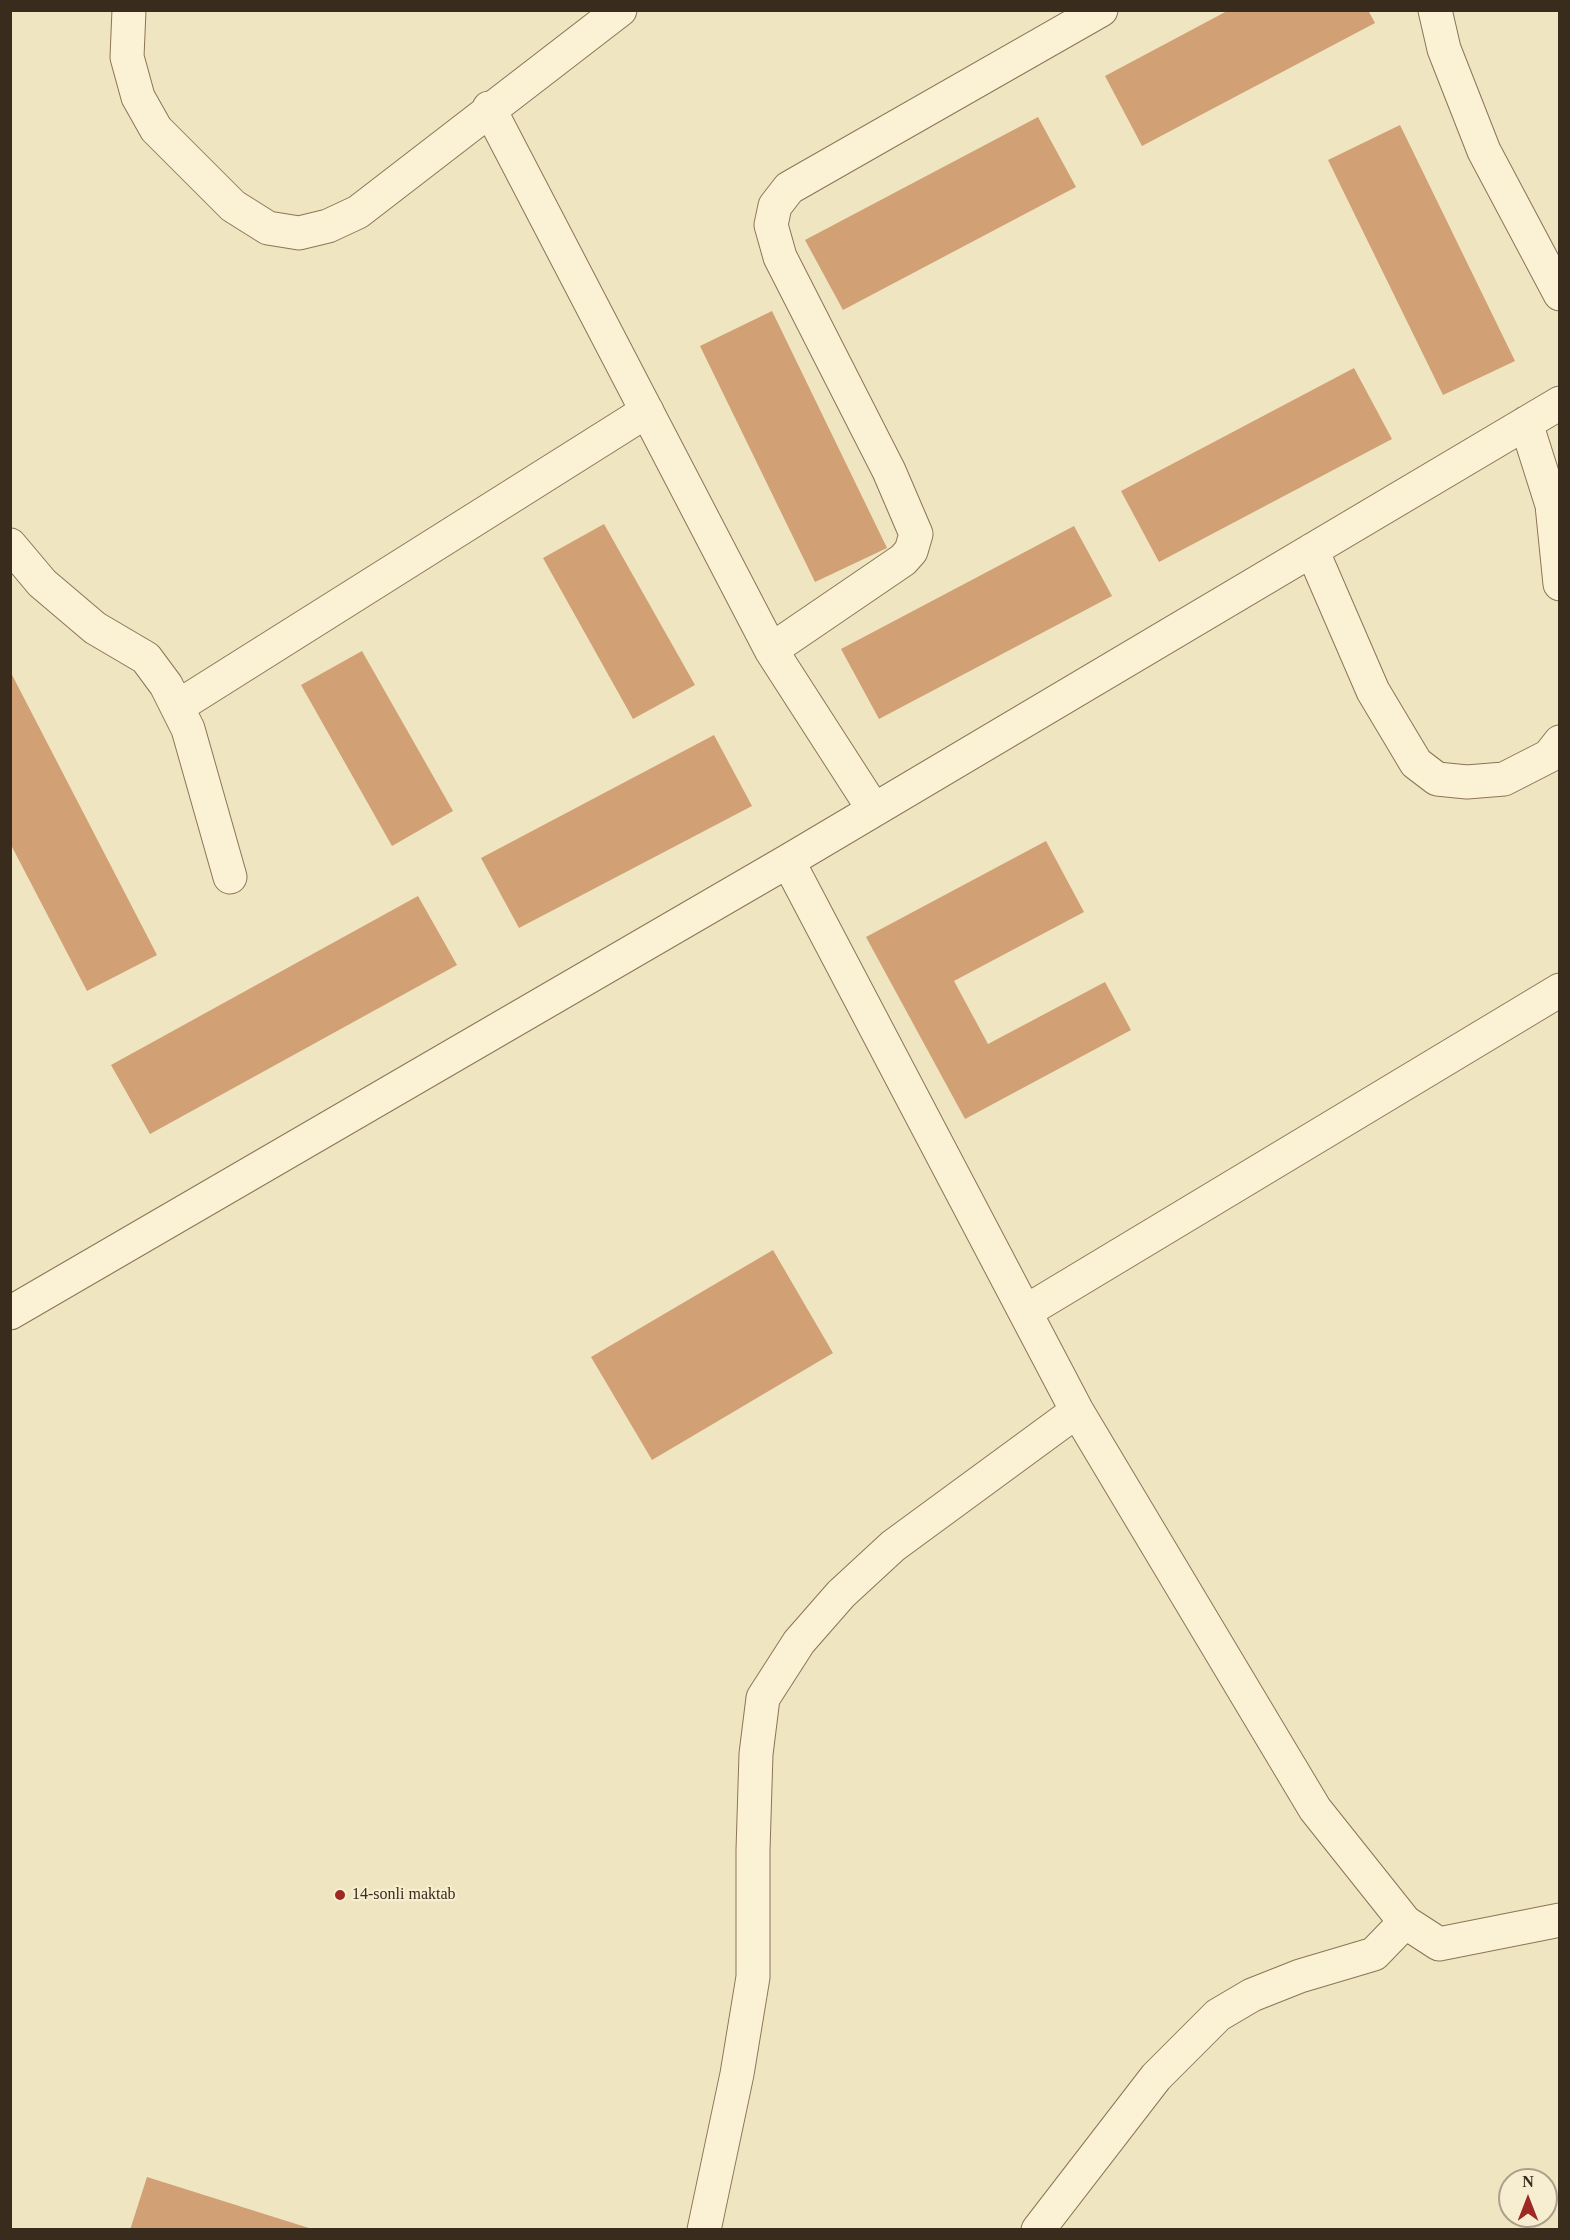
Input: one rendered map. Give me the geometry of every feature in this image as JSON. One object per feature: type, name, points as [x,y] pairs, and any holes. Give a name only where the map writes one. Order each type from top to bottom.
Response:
[{"type":"street","points":[[129,10],[127,57],[138,97],[156,129],[233,206],[268,228],[299,233],[328,226],[358,212],[489,108],[620,10]]},
{"type":"street","points":[[771,650],[903,560],[911,551],[916,534],[889,471],[780,256],[771,225],[775,206],[789,188],[1101,10]]},
{"type":"street","points":[[1435,10],[1444,49],[1484,150],[1560,294]]},
{"type":"street","points":[[489,108],[771,650],[874,810]]},
{"type":"street","points":[[10,1313],[788,861],[1560,403]]},
{"type":"street","points":[[177,706],[647,411]]},
{"type":"street","points":[[1526,423],[1552,505],[1560,584]]},
{"type":"street","points":[[10,545],[42,583],[95,628],[146,658],[166,685],[188,729],[205,782],[230,878]]},
{"type":"street","points":[[1312,550],[1373,691],[1416,763],[1437,778],[1467,782],[1504,778],[1549,756],[1560,742]]},
{"type":"street","points":[[788,861],[1077,1411],[1315,1809],[1405,1922],[1439,1944],[1560,1920]]},
{"type":"street","points":[[1025,1312],[1560,990]]},
{"type":"street","points":[[704,2229],[737,2074],[753,1977],[756,1754],[763,1698],[799,1642],[841,1594],[884,1554],[1077,1411]]},
{"type":"street","points":[[1038,2229],[1156,2077],[1218,2015],[1252,1995],[1300,1976],[1343,1965],[1374,1953],[1405,1922]]},
{"type":"building","points":[[1229,10],[1368,10],[1375,23],[1142,146],[1105,76]]},
{"type":"building","points":[[1038,117],[1076,187],[843,310],[805,240]]},
{"type":"building","points":[[1400,125],[1515,361],[1443,395],[1328,160]]},
{"type":"building","points":[[772,311],[887,548],[815,582],[700,346]]},
{"type":"building","points":[[1354,368],[1392,439],[1159,562],[1121,491]]},
{"type":"building","points":[[604,524],[695,685],[633,719],[543,558]]},
{"type":"building","points":[[1074,526],[1112,596],[879,719],[841,649]]},
{"type":"building","points":[[362,651],[453,811],[392,846],[301,685]]},
{"type":"building","points":[[10,671],[157,955],[87,991],[10,843]]},
{"type":"building","points":[[714,735],[752,806],[519,928],[481,858]]},
{"type":"building","points":[[1046,841],[1084,912],[954,981],[988,1044],[1105,982],[1131,1030],[965,1119],[866,937]]},
{"type":"building","points":[[418,896],[457,965],[150,1134],[111,1065]]},
{"type":"building","points":[[773,1250],[833,1353],[652,1460],[591,1357]]},
{"type":"building","points":[[147,2177],[312,2229],[312,2230],[130,2230]]},
{"type":"place","name":"14-sonli maktab","points":[[340,1895]]}]
